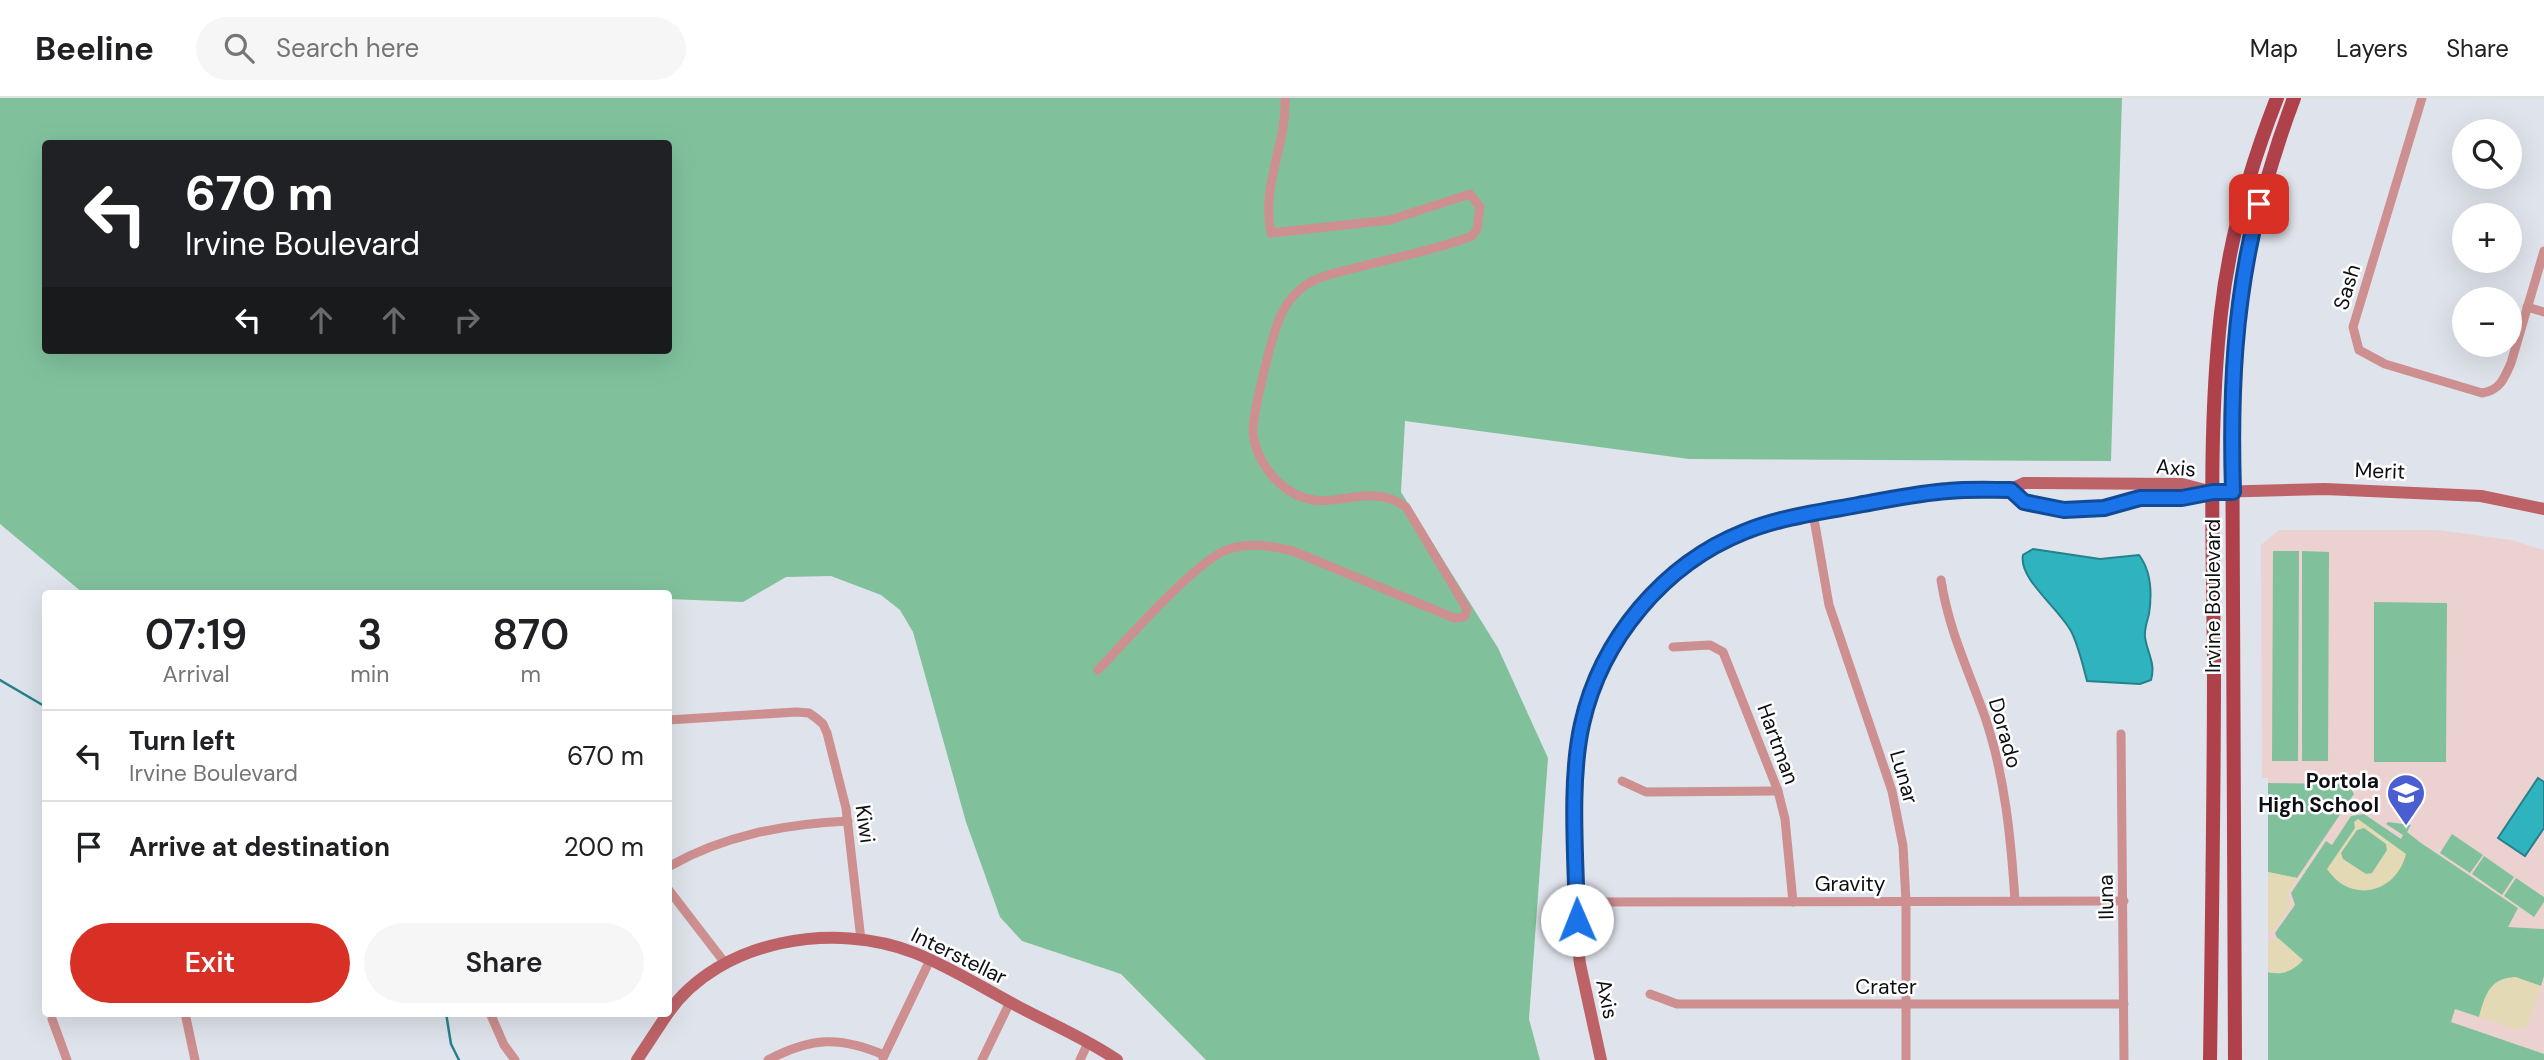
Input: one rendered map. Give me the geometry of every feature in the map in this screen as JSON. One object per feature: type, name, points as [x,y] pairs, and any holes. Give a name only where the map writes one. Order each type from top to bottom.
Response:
[{"type":"main road","name":"Irvine Boulevard","points":[[2210,1060],[2214,796],[2214,391],[2224,289],[2246,188],[2277,98]]},
{"type":"main road","name":"Irvine Boulevard","points":[[2235,1060],[2232,374],[2243,275],[2264,184],[2294,98]]},
{"type":"street","points":[[1098,670],[1205,562],[1231,548],[1267,544],[1454,618],[1464,617],[1467,609],[1406,507],[1381,495],[1325,502],[1308,500],[1293,493],[1273,478],[1260,459],[1253,435],[1254,417],[1280,316],[1295,294],[1306,285],[1331,274],[1472,236],[1477,229],[1480,207],[1469,194],[1390,220],[1271,233],[1268,216],[1269,185],[1286,107],[1285,98]]},
{"type":"street","name":"Sash","points":[[2422,98],[2353,327],[2359,350],[2385,364],[2482,393],[2493,391],[2504,380],[2527,307]]},
{"type":"street","points":[[2544,251],[2527,307],[2544,312]]},
{"type":"street","name":"Axis","points":[[1601,1060],[1580,964],[1576,902],[1578,743],[1590,694],[1613,645],[1642,605],[1700,554],[1742,532],[1813,513],[1947,491],[2011,490],[2024,483],[2182,484],[2213,492]]},
{"type":"street","points":[[2079,509],[2080,485]]},
{"type":"street","name":"Merit","points":[[2213,492],[2325,489],[2437,493],[2481,496],[2544,509]]},
{"type":"street","name":"Axis","points":[[2011,490],[2020,500],[2031,504],[2046,508],[2079,509],[2104,508],[2140,498],[2182,498],[2213,492]]},
{"type":"street","name":"Lunar","points":[[1813,513],[1829,605],[1892,791],[1903,846],[1906,902],[1906,1060]]},
{"type":"street","name":"Dorado","points":[[1941,580],[1947,619],[1985,718],[1996,756],[2004,793],[2015,901]]},
{"type":"street","name":"Hartman","points":[[1673,647],[1710,645],[1723,652],[1778,791],[1785,819],[1793,902]]},
{"type":"street","name":"Kiwi","points":[[672,720],[796,712],[809,713],[823,724],[848,821],[862,940]]},
{"type":"street","name":"Iluna","points":[[2121,734],[2124,1060]]},
{"type":"street","points":[[1622,781],[1646,792],[1778,791]]},
{"type":"street","points":[[672,865],[709,847],[758,832],[803,823],[848,821]]},
{"type":"street","points":[[672,894],[725,962]]},
{"type":"street","name":"Gravity","points":[[1576,902],[2124,901]]},
{"type":"street","name":"Interstellar","points":[[672,1009],[697,982],[725,962],[780,943],[814,939],[862,940],[892,946],[929,960],[1117,1060]]},
{"type":"street","points":[[768,1060],[814,1042],[839,1041],[883,1058],[929,960]]},
{"type":"street","name":"Crater","points":[[1650,995],[1677,1004],[2124,1004]]},
{"type":"street","points":[[982,1060],[1010,1002]]},
{"type":"street","points":[[186,1017],[195,1060]]},
{"type":"street","points":[[492,1017],[504,1045],[515,1060]]},
{"type":"street","name":"Interstellar","points":[[637,1060],[665,1017]]},
{"type":"street","points":[[52,1019],[67,1060]]},
{"type":"street","points":[[1080,1060],[1088,1044]]},
{"type":"shaded area","name":"Portola High School","points":[[2279,530],[2438,530],[2511,540],[2544,550],[2544,1060],[2268,1060],[2268,778],[2262,778],[2261,545]]},
{"type":"green space","points":[[0,98],[2122,98],[2111,461],[1689,459],[1405,421],[1401,492],[1498,648],[1548,758],[1529,1019],[1540,1060],[1206,1060],[1121,974],[1022,941],[1000,917],[966,822],[913,632],[900,610],[881,595],[831,576],[786,577],[743,602],[672,599],[672,590],[79,590],[0,524]]},
{"type":"green space","points":[[2273,551],[2299,551],[2298,761],[2272,761]]},
{"type":"green space","points":[[2302,551],[2329,552],[2328,761],[2302,761]]},
{"type":"green space","points":[[2374,602],[2447,603],[2446,762],[2374,762]]},
{"type":"green space","points":[[2268,783],[2348,784],[2354,794],[2297,878],[2268,872]]},
{"type":"green space","points":[[2364,814],[2401,839],[2403,835],[2386,824],[2411,825],[2407,832],[2421,843],[2518,908],[2508,927],[2544,929],[2544,976],[2541,986],[2515,977],[2485,998],[2479,1017],[2455,1009],[2451,1022],[2544,1054],[2544,1060],[2268,1060],[2268,972],[2272,973],[2279,942],[2275,933],[2295,905],[2291,893],[2326,841],[2332,845],[2351,816]]},
{"type":"green space","points":[[2452,834],[2483,855],[2470,873],[2440,853]]},
{"type":"green space","points":[[2484,856],[2514,877],[2502,895],[2472,874]]},
{"type":"green space","points":[[2516,878],[2544,897],[2544,902],[2534,917],[2504,896]]},
{"type":"sand","points":[[2358,819],[2406,854],[2401,868],[2383,886],[2371,890],[2348,887],[2327,869],[2355,828],[2354,822]],"holes":[[[2364,828],[2386,844],[2387,850],[2372,873],[2366,874],[2343,859],[2341,853],[2357,830]]]},
{"type":"sand","points":[[2268,872],[2297,878],[2287,893],[2291,904],[2272,932],[2268,931]]},
{"type":"sand","points":[[2278,938],[2303,960],[2288,971],[2268,972],[2268,942]]},
{"type":"sand","points":[[2515,977],[2541,986],[2527,1026],[2519,1030],[2479,1017],[2490,989],[2499,981]]},
{"type":"water","points":[[2033,549],[2100,559],[2139,555],[2146,569],[2151,591],[2145,634],[2152,663],[2151,680],[2140,684],[2087,681],[2079,651],[2067,624],[2027,574],[2023,555]]},
{"type":"water","points":[[2538,778],[2544,782],[2544,828],[2525,856],[2498,838]]},
{"type":"waterway","points":[[0,680],[42,705]]},
{"type":"waterway","points":[[447,1017],[451,1044],[459,1060]]},
{"type":"place","name":"Portola High School","points":[[2406,827]]},
{"type":"route","points":[[1577,920],[1578,743],[1590,694],[1613,645],[1627,624],[1656,591],[1700,554],[1742,532],[1788,518],[1947,491],[2011,490],[2024,502],[2064,510],[2104,508],[2140,498],[2182,498],[2213,492],[2233,492],[2232,374],[2243,275],[2259,204]]}]
